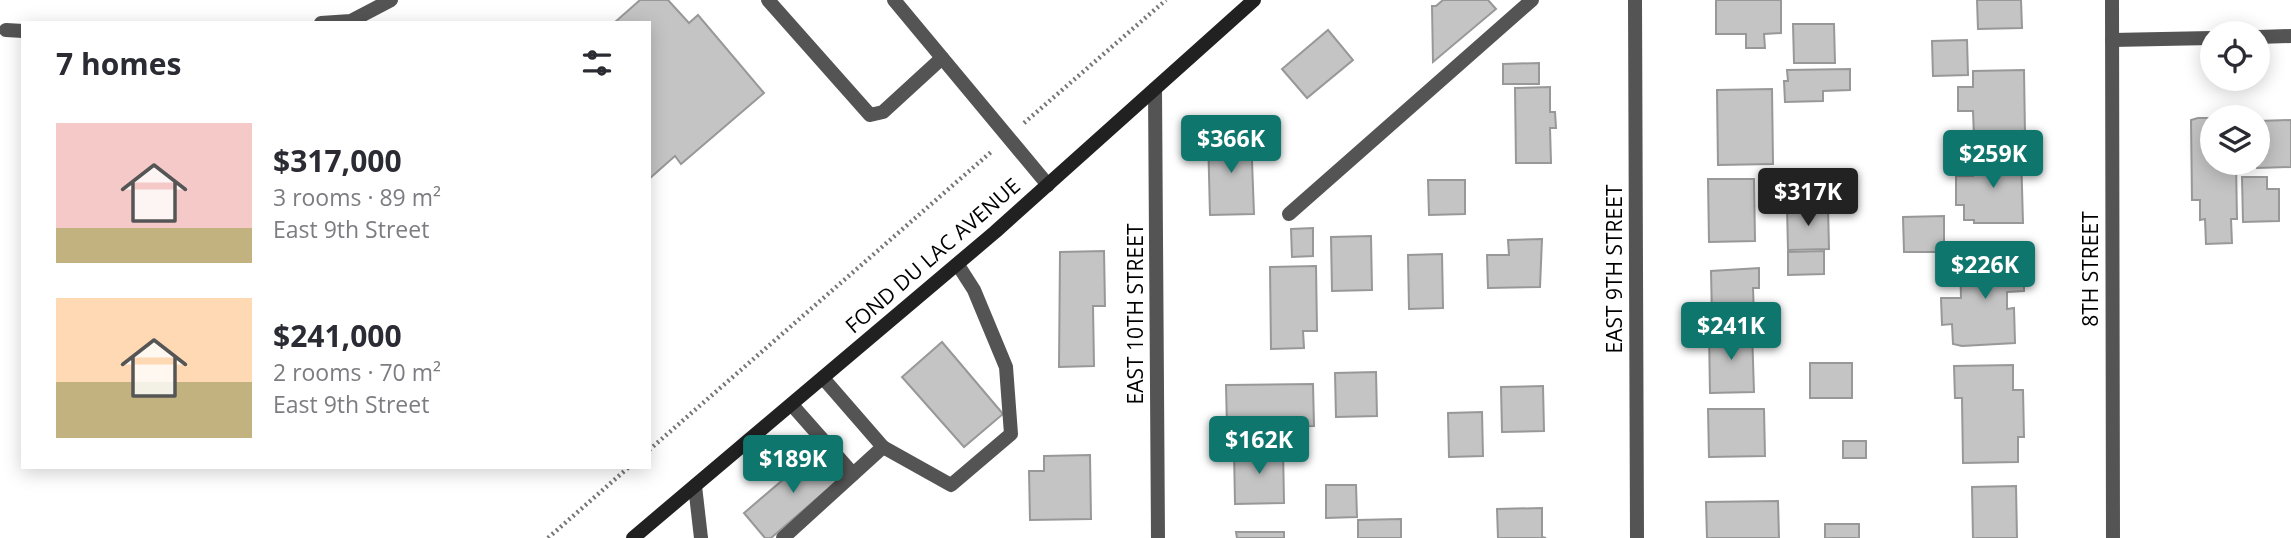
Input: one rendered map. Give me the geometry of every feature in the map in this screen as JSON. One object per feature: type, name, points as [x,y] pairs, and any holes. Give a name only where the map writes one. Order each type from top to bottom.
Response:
[{"type":"main road","name":"FOND DU LAC AVENUE","points":[[633,538],[958,265],[1254,0]]},
{"type":"street","points":[[351,21],[391,0]]},
{"type":"street","points":[[768,0],[870,115],[883,112],[942,58]]},
{"type":"street","points":[[894,0],[1048,185]]},
{"type":"street","points":[[1289,214],[1532,0]]},
{"type":"street","name":"EAST 9TH STREET","points":[[1634,0],[1637,538]]},
{"type":"street","name":"8TH STREET","points":[[2112,0],[2113,538]]},
{"type":"street","points":[[6,30],[21,32]]},
{"type":"street","points":[[2270,37],[2291,36]]},
{"type":"street","points":[[2112,40],[2200,38]]},
{"type":"street","name":"EAST 10TH STREET","points":[[1156,89],[1158,538]]},
{"type":"street","points":[[822,378],[883,447],[951,485],[1011,434],[1006,368],[974,290],[958,265]]},
{"type":"street","points":[[792,405],[853,474]]},
{"type":"street","points":[[783,538],[883,447]]},
{"type":"street","points":[[695,486],[701,538]]},
{"type":"path","points":[[651,448],[1166,0]]},
{"type":"path","points":[[548,538],[627,469]]},
{"type":"building","points":[[640,0],[668,0],[689,23],[698,15],[764,93],[681,164],[675,156],[651,177],[651,21],[616,21]]},
{"type":"building","points":[[1443,0],[1488,0],[1496,9],[1433,62],[1432,6]]},
{"type":"building","points":[[1716,0],[1781,0],[1781,33],[1764,34],[1765,48],[1746,48],[1746,34],[1716,34]]},
{"type":"building","points":[[1977,0],[2021,0],[2022,28],[1978,29]]},
{"type":"building","points":[[1793,24],[1834,24],[1835,63],[1794,63]]},
{"type":"building","points":[[1328,30],[1353,60],[1307,98],[1282,69]]},
{"type":"building","points":[[1967,40],[1968,75],[1933,76],[1932,41]]},
{"type":"building","points":[[1539,63],[1539,84],[1503,84],[1503,64]]},
{"type":"building","points":[[1850,69],[1850,90],[1823,91],[1823,101],[1785,102],[1784,81],[1788,81],[1787,70]]},
{"type":"building","points":[[2024,70],[2025,136],[1974,137],[1973,111],[1958,111],[1958,87],[1973,87],[1973,71]]},
{"type":"building","points":[[1550,87],[1550,112],[1555,112],[1556,128],[1550,128],[1551,163],[1516,163],[1515,88]]},
{"type":"building","points":[[1772,89],[1773,164],[1718,165],[1717,90]]},
{"type":"building","points":[[2200,118],[2200,175],[2236,175],[2237,219],[2231,219],[2232,243],[2206,244],[2205,219],[2200,220],[2200,200],[2192,200],[2191,120]]},
{"type":"building","points":[[2291,120],[2291,167],[2270,168],[2270,121]]},
{"type":"building","points":[[1251,134],[1254,214],[1210,215],[1208,135]]},
{"type":"building","points":[[2021,153],[2023,223],[1974,223],[1974,220],[1964,220],[1964,205],[1956,205],[1956,176],[1973,176],[1973,154]]},
{"type":"building","points":[[2242,177],[2267,177],[2267,189],[2279,189],[2279,221],[2243,222]]},
{"type":"building","points":[[1708,179],[1754,179],[1755,241],[1709,242]]},
{"type":"building","points":[[1428,180],[1465,180],[1465,214],[1429,215]]},
{"type":"building","points":[[1828,206],[1829,249],[1788,250],[1787,207]]},
{"type":"building","points":[[1944,216],[1944,252],[1904,252],[1903,217]]},
{"type":"building","points":[[1313,228],[1313,256],[1292,257],[1291,229]]},
{"type":"building","points":[[1371,236],[1372,290],[1332,291],[1331,237]]},
{"type":"building","points":[[1542,239],[1540,287],[1488,288],[1487,255],[1509,255],[1508,240]]},
{"type":"building","points":[[1104,251],[1105,306],[1093,306],[1094,366],[1059,367],[1060,252]]},
{"type":"building","points":[[1824,251],[1824,274],[1788,275],[1788,252]]},
{"type":"building","points":[[1442,254],[1443,308],[1409,309],[1408,255]]},
{"type":"building","points":[[2024,256],[2024,291],[2007,292],[2007,309],[2014,308],[2015,343],[1962,346],[1953,344],[1952,324],[1942,325],[1941,298],[1961,298],[1960,257]]},
{"type":"building","points":[[1316,266],[1317,331],[1303,331],[1304,348],[1271,349],[1270,267]]},
{"type":"building","points":[[1759,268],[1759,288],[1753,288],[1754,316],[1712,317],[1711,271]]},
{"type":"building","points":[[1752,331],[1754,392],[1710,393],[1709,332]]},
{"type":"building","points":[[942,342],[1003,414],[964,447],[902,377]]},
{"type":"building","points":[[1810,363],[1852,363],[1852,398],[1810,398]]},
{"type":"building","points":[[2013,365],[2013,390],[2023,390],[2024,437],[2018,437],[2018,462],[1963,463],[1962,398],[1955,398],[1954,366]]},
{"type":"building","points":[[1376,372],[1377,416],[1336,417],[1335,373]]},
{"type":"building","points":[[1313,384],[1314,426],[1227,428],[1226,385]]},
{"type":"building","points":[[1543,386],[1544,431],[1502,432],[1501,387]]},
{"type":"building","points":[[1708,409],[1764,409],[1765,456],[1709,457]]},
{"type":"building","points":[[1482,412],[1483,456],[1449,457],[1448,413]]},
{"type":"building","points":[[1843,441],[1866,441],[1866,458],[1843,458]]},
{"type":"building","points":[[1283,448],[1284,503],[1235,504],[1234,449]]},
{"type":"building","points":[[819,449],[842,477],[771,538],[765,538],[744,513]]},
{"type":"building","points":[[1090,455],[1091,519],[1030,520],[1029,471],[1044,471],[1044,456]]},
{"type":"building","points":[[1326,485],[1356,485],[1357,517],[1326,518]]},
{"type":"building","points":[[2016,486],[2017,538],[1973,538],[1972,487]]},
{"type":"building","points":[[1778,501],[1779,538],[1707,538],[1706,502]]},
{"type":"building","points":[[1542,508],[1542,537],[1546,538],[1498,538],[1497,509]]},
{"type":"building","points":[[1401,519],[1401,538],[1358,538],[1358,520]]},
{"type":"building","points":[[1825,524],[1859,524],[1859,538],[1825,538]]},
{"type":"building","points":[[1236,532],[1284,532],[1284,538],[1237,538]]}]
